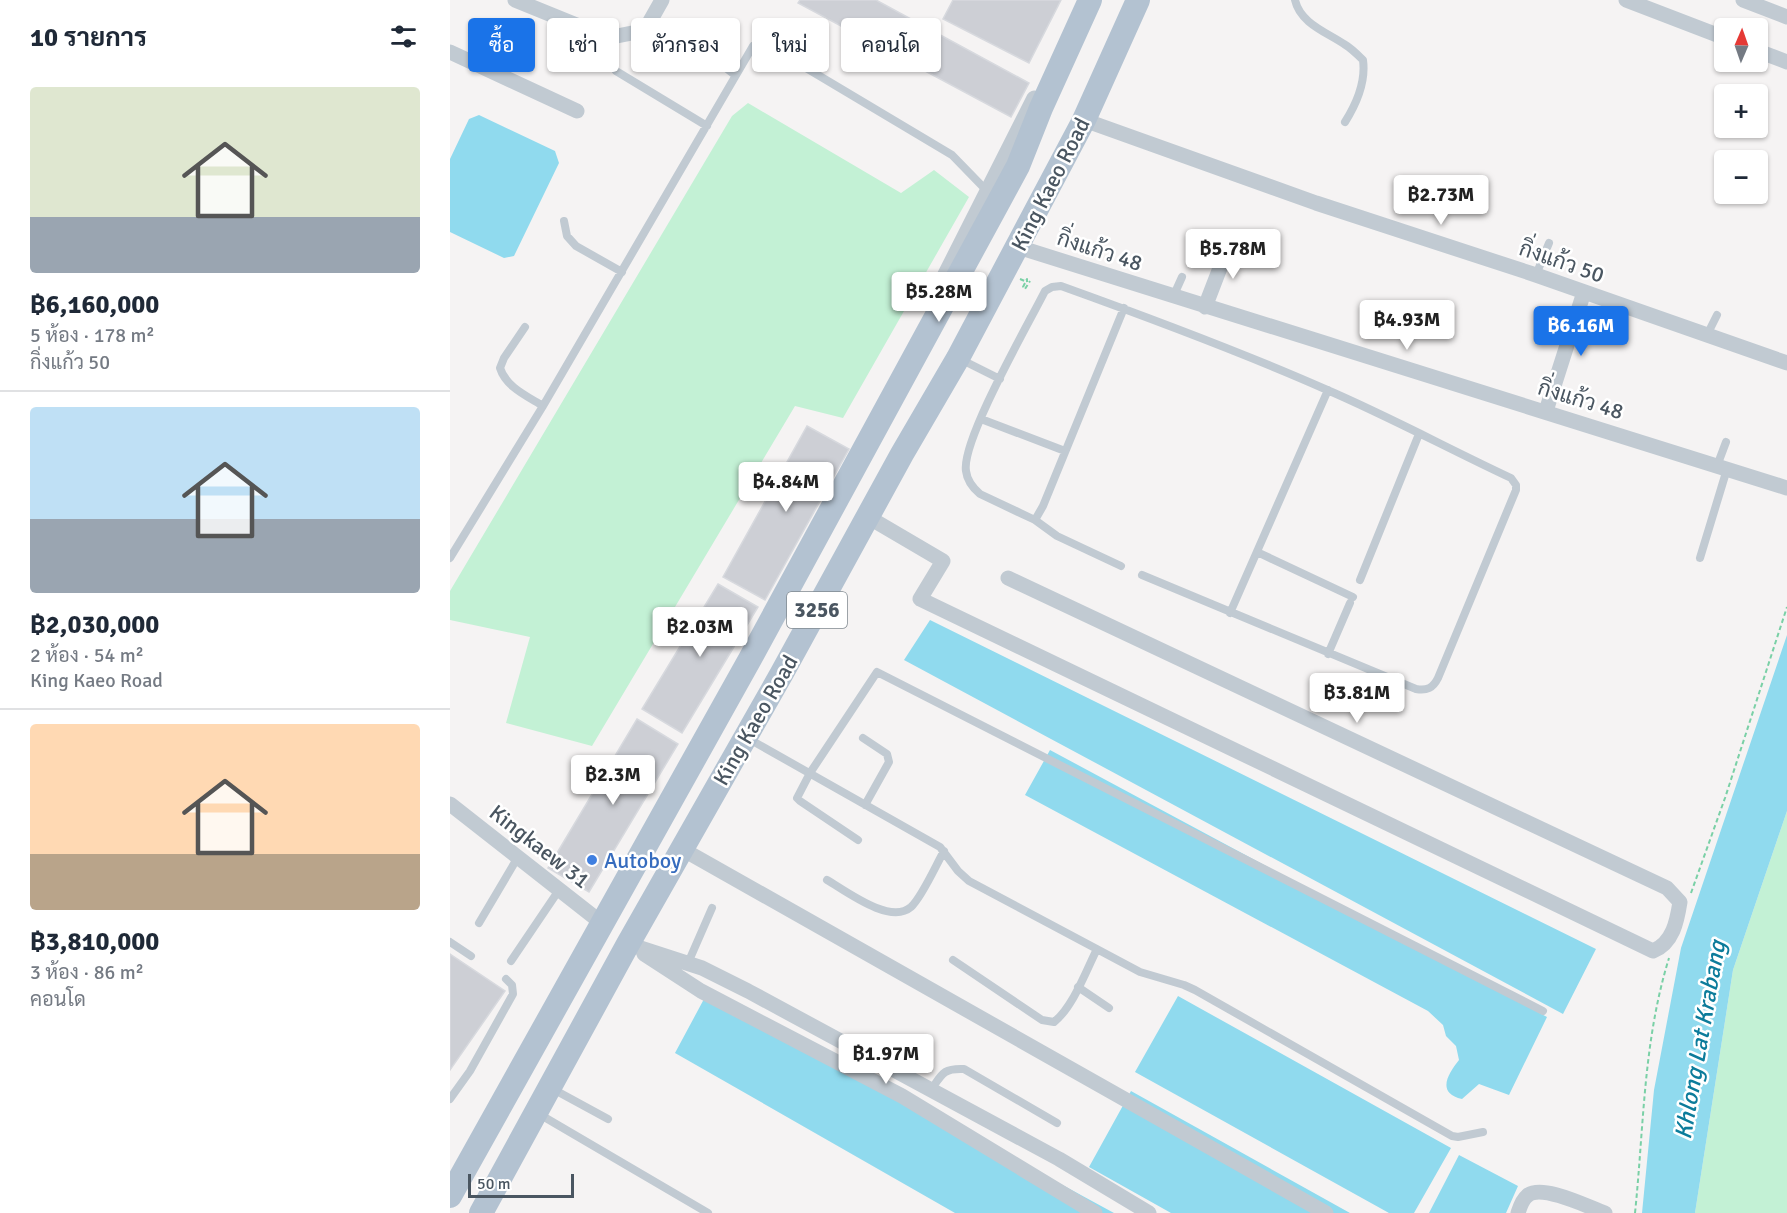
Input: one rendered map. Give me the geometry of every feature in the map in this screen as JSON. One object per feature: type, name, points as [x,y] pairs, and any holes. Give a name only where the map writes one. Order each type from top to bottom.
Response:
[{"type":"main road","name":"King Kaeo Road","points":[[450,1196],[765,631],[993,198],[1018,166],[1041,108],[1090,0]]},
{"type":"main road","name":"King Kaeo Road","points":[[481,1213],[537,1112],[625,941],[682,849],[958,358],[1084,120],[1138,0]]},
{"type":"street","points":[[514,0],[601,35],[617,36],[637,32],[649,23],[662,0]]},
{"type":"street","points":[[993,198],[1083,0]]},
{"type":"street","points":[[1626,0],[1714,34]]},
{"type":"street","points":[[1743,0],[1787,17]]},
{"type":"street","points":[[450,52],[577,111]]},
{"type":"street","points":[[1768,55],[1787,62]]},
{"type":"street","name":"กิ่งแก้ว 50","points":[[1084,120],[1316,203],[1536,275],[1787,363]]},
{"type":"street","points":[[1205,307],[1230,242]]},
{"type":"street","name":"กิ่งแก้ว 48","points":[[1018,247],[1787,488]]},
{"type":"street","points":[[1546,411],[1584,292]]},
{"type":"street","points":[[868,517],[943,561],[920,599],[1653,951],[1662,947],[1676,926],[1680,902],[1667,888],[1008,578]]},
{"type":"street","name":"Kingkaew 31","points":[[450,804],[603,924]]},
{"type":"street","points":[[682,849],[1326,1213]]},
{"type":"street","points":[[625,941],[688,963],[748,990],[1059,1159],[1149,1213]]},
{"type":"street","points":[[625,941],[701,991],[902,1096],[1095,1213]]},
{"type":"street","points":[[1518,1213],[1524,1198],[1529,1193],[1538,1191],[1549,1192],[1605,1213]]},
{"type":"lane","points":[[1295,0],[1296,8],[1313,26],[1345,44],[1363,60],[1363,80],[1354,107],[1345,122]]},
{"type":"lane","points":[[450,558],[543,406],[752,48]]},
{"type":"lane","points":[[619,72],[707,126]]},
{"type":"lane","points":[[731,72],[735,75]]},
{"type":"lane","points":[[812,72],[952,155],[993,198]]},
{"type":"lane","points":[[564,221],[567,236],[576,246],[622,272]]},
{"type":"lane","points":[[1536,275],[1549,243]]},
{"type":"lane","points":[[1173,297],[1182,277]]},
{"type":"lane","points":[[1121,566],[1057,536],[1035,520],[980,494],[969,481],[965,467],[968,451],[1000,379],[1045,291],[1052,286],[1061,286],[1124,308],[1328,390],[1511,478],[1516,485],[1512,501],[1438,678],[1431,688],[1416,689],[1142,576]]},
{"type":"lane","points":[[1035,520],[1124,308]]},
{"type":"lane","points":[[1707,335],[1717,315]]},
{"type":"lane","points":[[525,327],[500,368],[503,378],[543,406]]},
{"type":"lane","points":[[958,358],[1000,379]]},
{"type":"lane","points":[[1230,613],[1328,390]]},
{"type":"lane","points":[[981,419],[1065,451]]},
{"type":"lane","points":[[1360,580],[1419,434]]},
{"type":"lane","points":[[1700,558],[1726,442]]},
{"type":"lane","points":[[1257,552],[1351,600],[1328,654]]},
{"type":"lane","points":[[858,840],[800,801],[798,795],[877,672],[1544,1011]]},
{"type":"lane","points":[[745,737],[944,851],[958,872],[969,881],[1149,976],[1195,990],[1452,1136],[1483,1132]]},
{"type":"lane","points":[[863,738],[887,754],[890,762],[865,805]]},
{"type":"lane","points":[[827,880],[878,909],[897,913],[913,906],[944,851]]},
{"type":"lane","points":[[479,923],[518,857]]},
{"type":"lane","points":[[511,961],[559,890]]},
{"type":"lane","points":[[688,963],[712,908]]},
{"type":"lane","points":[[450,942],[471,956]]},
{"type":"lane","points":[[953,960],[1042,1020],[1054,1022],[1060,1018],[1097,949]]},
{"type":"lane","points":[[450,1099],[470,1071],[513,994],[512,985],[506,979]]},
{"type":"lane","points":[[1078,987],[1109,1008]]},
{"type":"lane","points":[[931,1090],[944,1072],[951,1069],[964,1069],[1057,1123]]},
{"type":"lane","points":[[550,1087],[608,1119]]},
{"type":"lane","points":[[537,1112],[708,1213]]},
{"type":"path","points":[[1689,898],[1729,787],[1787,607]]},
{"type":"path","points":[[1635,1213],[1645,1075],[1659,989],[1670,955]]},
{"type":"green space","points":[[748,103],[901,193],[934,170],[969,197],[843,418],[795,406],[592,746],[506,723],[530,637],[450,620],[450,591],[732,116]]},
{"type":"green space","points":[[1787,811],[1787,1213],[1695,1213],[1733,970]]},
{"type":"water","points":[[479,115],[555,151],[559,163],[514,256],[504,258],[450,232],[450,159],[469,119]]},
{"type":"water","points":[[930,620],[1596,949],[1563,1014],[904,660]]},
{"type":"water","name":"Khlong Lat Krabang","points":[[1787,635],[1787,811],[1733,970],[1695,1213],[1642,1213],[1654,1090],[1681,948]]},
{"type":"water","points":[[1050,750],[1547,1017],[1509,1095],[1479,1084],[1462,1099],[1454,1096],[1447,1088],[1447,1082],[1459,1060],[1456,1046],[1446,1036],[1443,1025],[1428,1011],[1025,795]]},
{"type":"water","points":[[1178,996],[1451,1148],[1414,1213],[1389,1213],[1135,1072]]},
{"type":"water","points":[[704,999],[744,1012],[1114,1213],[955,1213],[675,1053]]},
{"type":"water","points":[[1131,1091],[1350,1213],[1171,1213],[1089,1167]]},
{"type":"water","points":[[1459,1155],[1518,1186],[1506,1213],[1429,1213]]},
{"type":"building","points":[[800,0],[876,0],[909,18],[841,18],[841,26],[798,3]]},
{"type":"building","points":[[953,0],[1061,0],[1029,63],[943,19]]},
{"type":"building","points":[[941,35],[1029,83],[1011,117],[927,72],[941,72]]},
{"type":"building","points":[[807,426],[849,449],[765,600],[723,577]]},
{"type":"building","points":[[718,584],[758,607],[682,733],[642,709]]},
{"type":"building","points":[[637,719],[678,744],[589,892],[548,868]]},
{"type":"building","points":[[450,954],[505,991],[450,1070]]},
{"type":"place","name":"Autoboy","points":[[592,860]]}]
